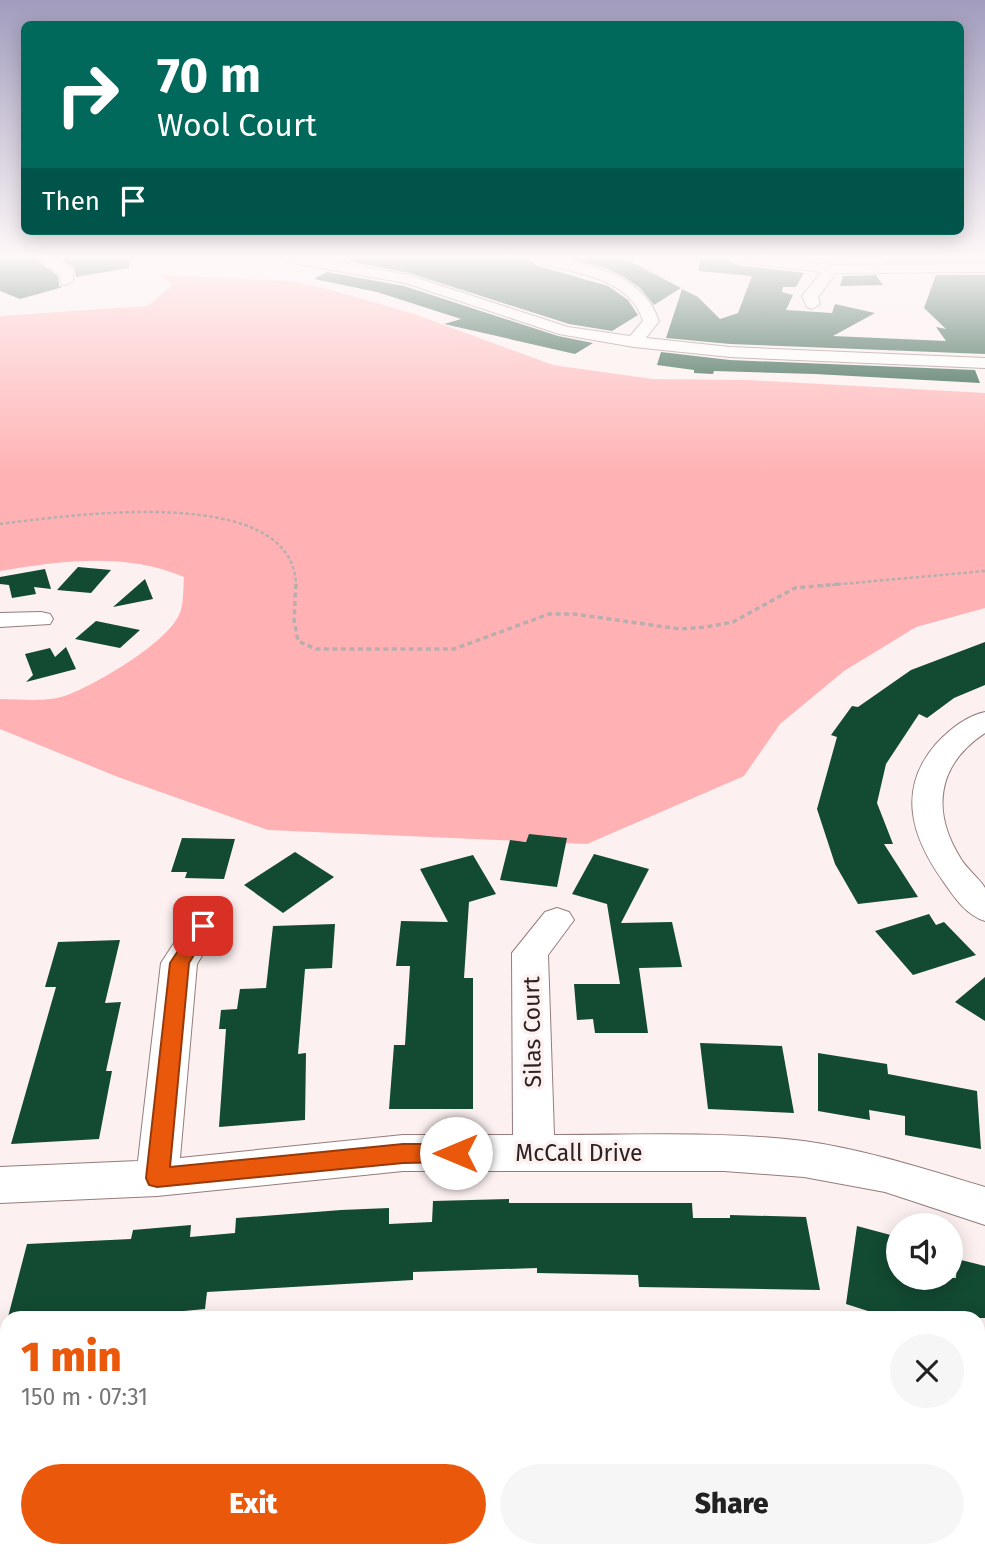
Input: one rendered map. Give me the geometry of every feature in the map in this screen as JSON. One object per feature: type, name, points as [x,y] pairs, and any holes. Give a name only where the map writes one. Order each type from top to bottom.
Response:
[{"type":"street","points":[[564,331],[634,342],[730,352],[985,363]]},
{"type":"street","points":[[634,342],[643,331]]},
{"type":"street","points":[[0,620],[41,619]]},
{"type":"street","points":[[985,720],[969,728],[941,752],[928,779],[926,807],[940,854],[963,889],[985,909]]},
{"type":"street","name":"Silas Court","points":[[534,1153],[530,953],[557,920]]},
{"type":"street","points":[[157,1178],[180,963],[203,926]]},
{"type":"street","name":"McCall Drive","points":[[0,1185],[157,1178],[403,1153],[724,1153],[804,1159],[885,1174],[985,1206]]},
{"type":"path","points":[[0,524],[99,513],[150,512],[206,516],[256,528],[282,543],[293,561],[298,584],[293,628],[298,640],[316,649],[454,649],[549,614],[574,614],[680,629],[706,627],[733,622],[795,588],[985,571]]},
{"type":"shaded area","points":[[0,331],[459,331],[553,365],[652,379],[748,380],[985,393],[985,608],[916,627],[844,671],[780,724],[744,776],[587,844],[268,830],[118,777],[0,729],[0,699],[35,700],[62,697],[98,681],[147,649],[172,626],[179,615],[183,602],[184,577],[161,569],[116,561],[46,564],[0,571]]},
{"type":"building","points":[[473,331],[542,331],[593,343],[575,354]]},
{"type":"building","points":[[668,331],[843,331],[833,336],[946,341],[939,331],[985,331],[985,354],[730,344],[666,338]]},
{"type":"building","points":[[661,352],[730,360],[975,370],[980,383],[815,374],[714,371],[713,374],[694,373],[694,370],[657,365]]},
{"type":"building","points":[[78,567],[111,570],[91,593],[57,590]]},
{"type":"building","points":[[45,569],[51,589],[34,587],[36,594],[12,598],[9,585],[0,584],[0,577]]},
{"type":"building","points":[[145,579],[153,599],[113,607]]},
{"type":"building","points":[[96,621],[140,630],[120,648],[75,639]]},
{"type":"building","points":[[985,642],[985,685],[954,698],[927,718],[919,714],[886,764],[877,803],[893,844],[884,844],[918,897],[858,904],[835,864],[817,809],[837,737],[831,735],[852,706],[858,707],[911,670]]},
{"type":"building","points":[[66,647],[76,669],[26,682],[33,675],[25,654],[50,648],[55,657]]},
{"type":"building","points":[[529,834],[567,838],[557,887],[500,880],[510,840],[526,842]]},
{"type":"building","points":[[182,838],[235,839],[224,879],[185,878],[187,872],[171,872]]},
{"type":"building","points":[[295,852],[334,877],[283,913],[244,885]]},
{"type":"building","points":[[594,854],[649,869],[621,923],[672,922],[682,967],[639,968],[648,1033],[595,1033],[593,1019],[577,1020],[574,984],[620,984],[607,904],[572,894]]},
{"type":"building","points":[[473,855],[496,894],[469,902],[464,978],[473,978],[473,1109],[389,1109],[394,1045],[405,1045],[410,966],[396,966],[401,921],[448,922],[420,869]]},
{"type":"building","points":[[929,914],[936,925],[944,922],[976,955],[913,975],[875,931]]},
{"type":"building","points":[[335,924],[332,968],[305,969],[298,1054],[306,1053],[305,1120],[219,1127],[226,1029],[219,1029],[221,1010],[237,1009],[240,989],[266,988],[273,926]]},
{"type":"building","points":[[120,940],[105,1003],[121,1002],[106,1071],[112,1071],[99,1139],[11,1144],[56,987],[45,987],[58,942]]},
{"type":"building","points":[[985,977],[985,1021],[955,1002]]},
{"type":"building","points":[[700,1043],[782,1046],[794,1113],[708,1109]]},
{"type":"building","points":[[818,1053],[887,1064],[888,1074],[977,1091],[981,1149],[905,1135],[905,1116],[869,1110],[870,1120],[818,1111]]},
{"type":"building","points":[[509,1199],[509,1203],[692,1203],[693,1218],[730,1218],[730,1215],[806,1217],[820,1290],[639,1287],[638,1275],[537,1273],[537,1268],[413,1272],[413,1280],[207,1292],[205,1309],[184,1311],[10,1311],[27,1244],[131,1239],[133,1230],[191,1225],[190,1237],[235,1233],[236,1218],[341,1210],[389,1208],[389,1224],[432,1222],[433,1201]]},
{"type":"building","points":[[857,1226],[886,1234],[886,1290],[963,1290],[963,1260],[985,1266],[985,1311],[868,1311],[846,1304]]},
{"type":"route","points":[[203,926],[180,963],[157,1178],[403,1153],[456,1153]]}]
